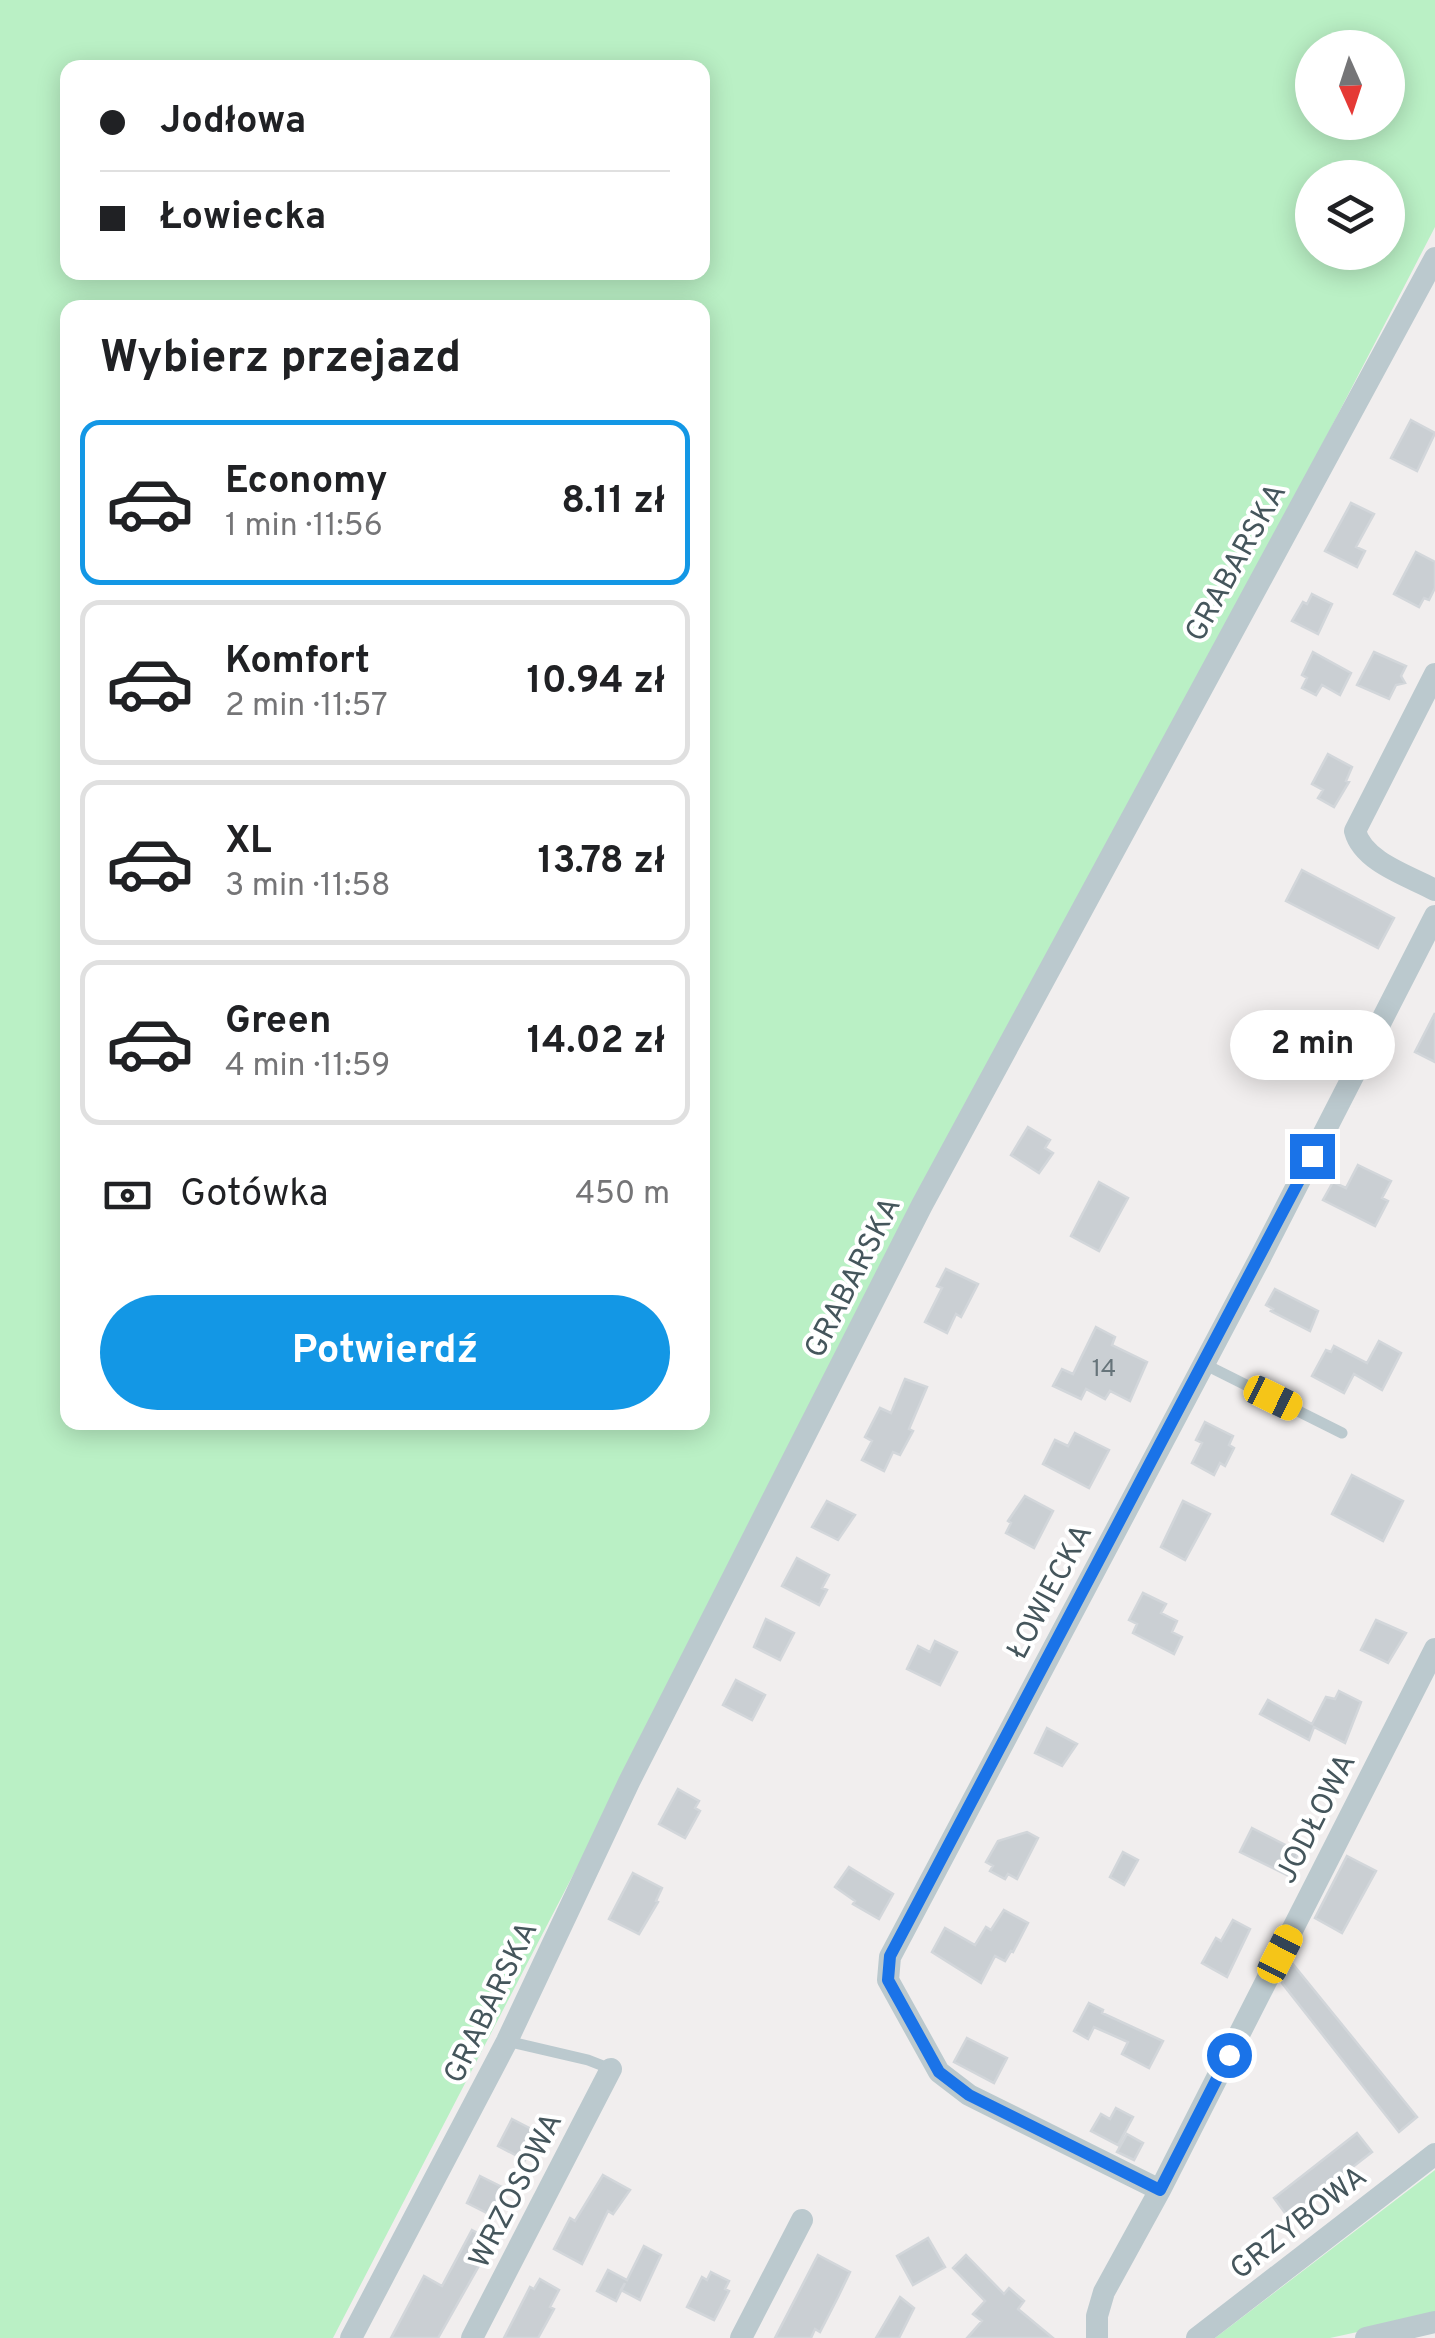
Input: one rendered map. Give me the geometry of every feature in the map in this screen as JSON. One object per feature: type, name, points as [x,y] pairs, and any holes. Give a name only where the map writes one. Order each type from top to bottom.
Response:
[{"type":"street","name":"GRABARSKA","points":[[351,2338],[507,2041],[629,1782],[922,1205],[1435,258]]},
{"type":"street","points":[[1435,674],[1355,831],[1358,843],[1369,854],[1435,890]]},
{"type":"street","name":"ŁOWIECKA","points":[[1160,2190],[969,2095],[939,2072],[888,1980],[890,1956],[1204,1364],[1435,916]]},
{"type":"street","name":"JODŁOWA","points":[[1098,2338],[1097,2316],[1104,2292],[1160,2190],[1435,1650]]},
{"type":"street","name":"WRZOSOWA","points":[[472,2338],[611,2069]]},
{"type":"street","name":"GRZYBOWA","points":[[1197,2338],[1435,2154]]},
{"type":"street","points":[[741,2338],[802,2220]]},
{"type":"street","points":[[1366,2338],[1435,2322]]},
{"type":"lane","points":[[1204,1364],[1342,1433]]},
{"type":"lane","points":[[507,2041],[611,2069]]},
{"type":"green space","points":[[0,0],[1435,0],[1435,227],[910,1225],[333,2338],[0,2338]]},
{"type":"green space","points":[[1435,2170],[1435,2315],[1330,2338],[1215,2338]]},
{"type":"building","points":[[1411,420],[1435,433],[1417,471],[1391,458]]},
{"type":"building","points":[[1351,503],[1374,514],[1356,547],[1365,551],[1357,567],[1325,551]]},
{"type":"building","points":[[1416,552],[1435,562],[1435,588],[1429,600],[1424,598],[1419,607],[1394,594]]},
{"type":"building","points":[[1312,594],[1332,604],[1318,634],[1292,621]]},
{"type":"building","points":[[1313,652],[1351,673],[1340,695],[1322,685],[1316,695],[1302,688],[1307,678],[1302,675]]},
{"type":"building","points":[[1374,652],[1406,666],[1401,676],[1405,683],[1396,685],[1389,699],[1357,685]]},
{"type":"building","points":[[1328,754],[1352,767],[1346,781],[1349,782],[1334,807],[1318,798],[1323,790],[1312,784]]},
{"type":"building","points":[[1302,870],[1394,918],[1378,948],[1286,901]]},
{"type":"building","points":[[1435,1013],[1435,1062],[1415,1052]]},
{"type":"building","points":[[1028,1127],[1050,1140],[1045,1148],[1053,1153],[1039,1173],[1011,1155]]},
{"type":"building","points":[[1358,1165],[1391,1181],[1382,1198],[1388,1201],[1375,1226],[1323,1200],[1333,1182],[1346,1188]]},
{"type":"building","points":[[1099,1182],[1128,1198],[1099,1251],[1071,1236]]},
{"type":"building","points":[[946,1269],[978,1284],[961,1317],[956,1314],[947,1333],[925,1322],[942,1288],[937,1286]]},
{"type":"building","points":[[1275,1289],[1318,1311],[1310,1331],[1266,1305]]},
{"type":"building","points":[[1096,1327],[1115,1337],[1112,1345],[1147,1362],[1130,1401],[1110,1391],[1105,1399],[1086,1389],[1081,1399],[1053,1386],[1062,1369],[1073,1374]]},
{"type":"building","points":[[1379,1341],[1401,1353],[1382,1390],[1354,1374],[1344,1393],[1312,1376],[1326,1350],[1331,1352],[1334,1346],[1367,1363]]},
{"type":"building","points":[[905,1379],[927,1387],[909,1429],[913,1431],[900,1455],[893,1452],[884,1471],[862,1460],[872,1441],[865,1437],[880,1408],[891,1413]]},
{"type":"building","points":[[1205,1422],[1233,1436],[1229,1445],[1234,1448],[1225,1466],[1220,1463],[1214,1475],[1192,1463],[1202,1443],[1196,1440]]},
{"type":"building","points":[[1075,1433],[1109,1450],[1089,1488],[1043,1464],[1055,1440],[1068,1446]]},
{"type":"building","points":[[1352,1475],[1403,1501],[1383,1541],[1332,1514]]},
{"type":"building","points":[[1025,1496],[1053,1511],[1034,1548],[1006,1533],[1011,1523],[1008,1521]]},
{"type":"building","points":[[827,1501],[855,1515],[838,1540],[812,1527]]},
{"type":"building","points":[[1183,1501],[1210,1514],[1185,1560],[1161,1547]]},
{"type":"building","points":[[797,1558],[829,1575],[819,1605],[782,1586]]},
{"type":"building","points":[[1143,1593],[1166,1604],[1161,1613],[1177,1621],[1172,1632],[1182,1637],[1174,1654],[1133,1633],[1137,1624],[1129,1620]]},
{"type":"building","points":[[766,1619],[794,1633],[780,1660],[754,1647]]},
{"type":"building","points":[[1376,1620],[1406,1633],[1388,1663],[1361,1650]]},
{"type":"building","points":[[935,1641],[957,1652],[940,1685],[907,1669],[918,1646],[930,1652]]},
{"type":"building","points":[[736,1680],[765,1695],[752,1720],[723,1705]]},
{"type":"building","points":[[1339,1691],[1361,1702],[1345,1743],[1314,1727],[1309,1740],[1260,1714],[1268,1700],[1312,1724],[1326,1697],[1335,1699]]},
{"type":"building","points":[[1047,1728],[1077,1744],[1062,1766],[1035,1753]]},
{"type":"building","points":[[678,1789],[699,1801],[695,1808],[700,1811],[685,1838],[659,1824]]},
{"type":"building","points":[[1252,1828],[1299,1852],[1287,1875],[1240,1852]]},
{"type":"building","points":[[1027,1832],[1038,1838],[1017,1879],[1008,1874],[1005,1879],[990,1871],[993,1866],[986,1862],[998,1841]]},
{"type":"building","points":[[1123,1852],[1138,1860],[1124,1885],[1110,1877]]},
{"type":"building","points":[[1347,1856],[1376,1871],[1342,1933],[1315,1918]]},
{"type":"building","points":[[849,1867],[893,1894],[879,1919],[853,1904],[855,1901],[835,1887]]},
{"type":"building","points":[[633,1873],[662,1888],[639,1934],[609,1919]]},
{"type":"building","points":[[1004,1910],[1028,1923],[1013,1952],[1005,1961],[995,1956],[981,1983],[932,1952],[945,1928],[975,1945],[986,1927],[991,1930]]},
{"type":"building","points":[[1233,1920],[1250,1929],[1227,1977],[1202,1963],[1216,1938],[1221,1941]]},
{"type":"building","points":[[1292,1963],[1417,2117],[1399,2132],[1282,1983]]},
{"type":"building","points":[[1089,2003],[1163,2041],[1149,2068],[1122,2054],[1128,2042],[1094,2027],[1088,2039],[1074,2031]]},
{"type":"building","points":[[967,2038],[1007,2058],[994,2083],[954,2062]]},
{"type":"building","points":[[1116,2108],[1133,2117],[1118,2145],[1091,2131],[1101,2114],[1110,2119]]},
{"type":"building","points":[[512,2119],[539,2133],[525,2160],[498,2146]]},
{"type":"building","points":[[1357,2133],[1372,2152],[1288,2217],[1274,2198]]},
{"type":"building","points":[[1127,2134],[1143,2143],[1134,2160],[1117,2152]]},
{"type":"building","points":[[603,2175],[630,2190],[613,2214],[608,2211],[582,2264],[554,2249],[570,2218],[575,2221]]},
{"type":"building","points":[[480,2176],[506,2189],[493,2216],[467,2203]]},
{"type":"building","points":[[472,2230],[493,2241],[438,2338],[391,2338],[424,2276],[442,2286]]},
{"type":"building","points":[[928,2238],[945,2267],[913,2285],[897,2256]]},
{"type":"building","points":[[644,2246],[661,2255],[640,2300],[621,2290],[616,2301],[597,2291],[608,2270],[627,2280]]},
{"type":"building","points":[[818,2255],[850,2272],[820,2332],[815,2329],[811,2338],[775,2338]]},
{"type":"building","points":[[966,2255],[1004,2294],[1009,2288],[1024,2301],[1018,2309],[1053,2338],[967,2338],[982,2321],[973,2314],[985,2301],[953,2268]]},
{"type":"building","points":[[711,2272],[729,2281],[725,2289],[729,2291],[714,2320],[687,2307],[702,2277],[707,2280]]},
{"type":"building","points":[[540,2279],[559,2290],[550,2307],[554,2309],[538,2338],[504,2338],[530,2287],[534,2289]]},
{"type":"building","points":[[900,2297],[914,2308],[899,2338],[876,2338]]},
{"type":"route","points":[[1229,2055],[1160,2190],[969,2095],[939,2072],[888,1980],[890,1956],[1312,1156]]}]
